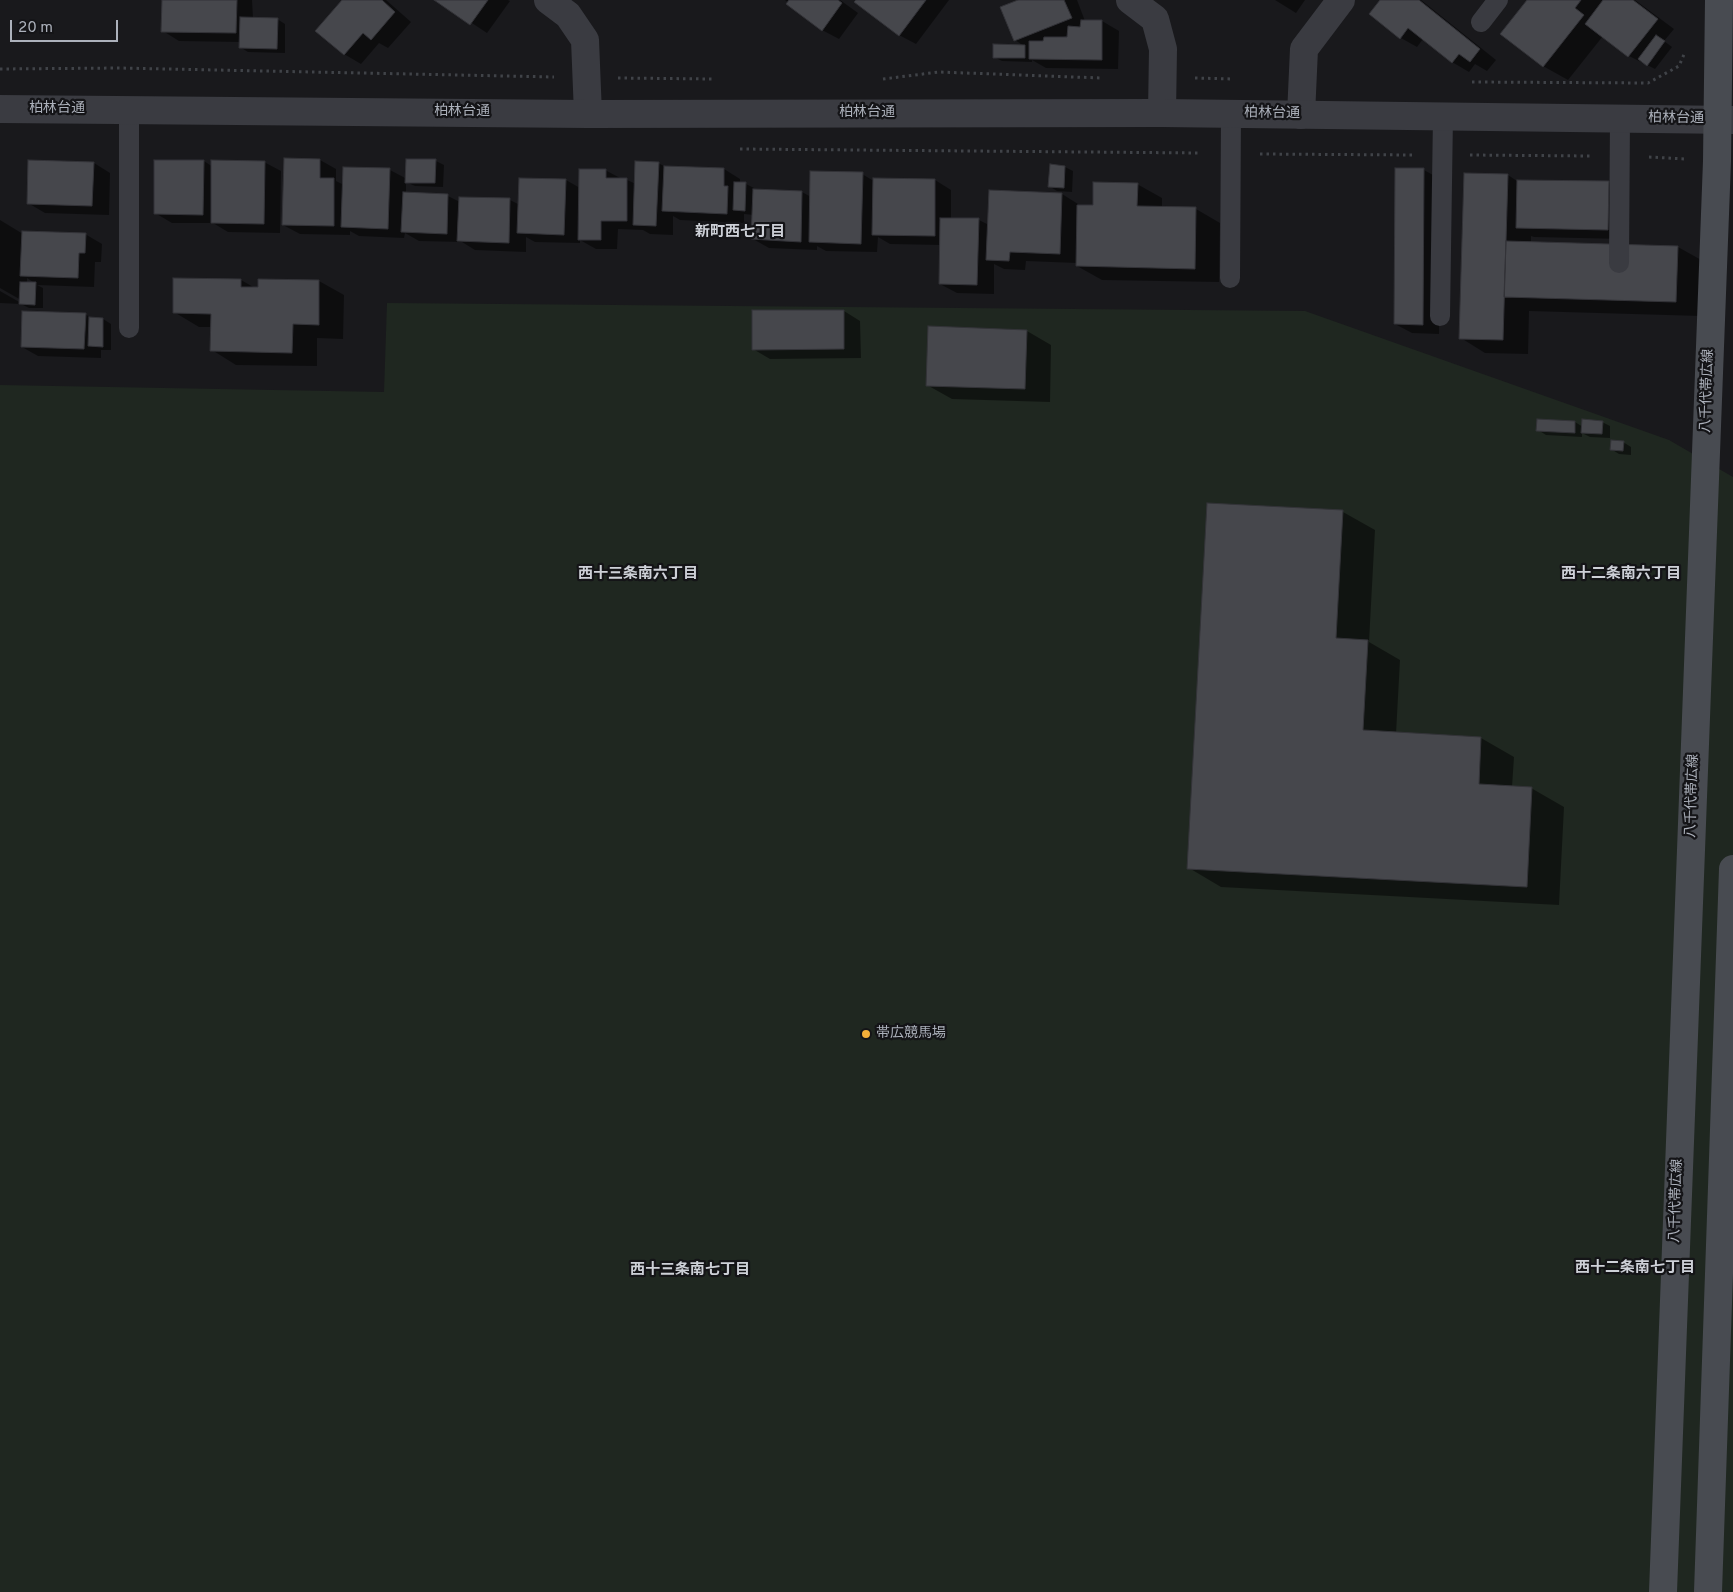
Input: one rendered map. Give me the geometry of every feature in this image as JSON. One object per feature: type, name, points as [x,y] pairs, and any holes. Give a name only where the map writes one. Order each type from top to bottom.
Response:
[{"type":"main road","name":"八千代帯広線","points":[[1663,1592],[1726,120],[1719,0]]},
{"type":"main road","points":[[1708,1592],[1733,869]]},
{"type":"street","points":[[548,0],[568,15],[584,40],[588,114]]},
{"type":"street","points":[[1130,0],[1154,19],[1163,49],[1162,113]]},
{"type":"street","points":[[1301,115],[1304,49],[1341,0]]},
{"type":"street","name":"柏林台通","points":[[0,109],[588,114],[1162,113],[1726,120]]},
{"type":"lane","points":[[1481,22],[1498,0]]},
{"type":"lane","points":[[128,328],[129,110]]},
{"type":"lane","points":[[1230,278],[1231,114]]},
{"type":"lane","points":[[1440,316],[1443,116]]},
{"type":"lane","points":[[1619,263],[1620,118]]},
{"type":"path","points":[[1470,82],[1648,83],[1678,66],[1688,44]]},
{"type":"path","points":[[0,69],[119,68],[714,79]]},
{"type":"path","points":[[880,79],[938,72],[1110,78]]},
{"type":"path","points":[[1163,77],[1243,79]]},
{"type":"shaded area","name":"帯広競馬場","points":[[387,303],[1305,311],[1669,440],[1733,477],[1733,1592],[0,1592],[0,385],[384,392]]},
{"type":"building","points":[[162,0],[237,0],[236,33],[161,32]]},
{"type":"building","points":[[342,0],[382,0],[395,12],[371,40],[363,33],[344,55],[315,31]]},
{"type":"building","points":[[434,0],[488,0],[470,25]]},
{"type":"building","points":[[789,0],[838,0],[842,3],[822,31],[786,4]]},
{"type":"building","points":[[856,0],[926,0],[899,36],[854,2]]},
{"type":"building","points":[[1018,0],[1064,0],[1072,18],[1014,41],[1000,7]]},
{"type":"building","points":[[1380,0],[1419,0],[1480,49],[1470,62],[1459,54],[1452,63],[1408,28],[1400,39],[1369,14]]},
{"type":"building","points":[[1527,0],[1581,0],[1575,8],[1584,15],[1543,67],[1500,34]]},
{"type":"building","points":[[1603,0],[1633,0],[1658,19],[1628,57],[1585,24]]},
{"type":"building","points":[[240,17],[278,18],[277,49],[239,48]]},
{"type":"building","points":[[1081,20],[1102,20],[1102,60],[1029,59],[1029,41],[1043,41],[1044,37],[1067,37],[1068,26],[1080,27]]},
{"type":"building","points":[[1656,35],[1665,41],[1647,66],[1638,59]]},
{"type":"building","points":[[993,44],[1025,45],[1025,58],[993,58]]},
{"type":"building","points":[[284,158],[320,159],[320,178],[334,178],[334,226],[282,225]]},
{"type":"building","points":[[406,159],[436,159],[435,183],[405,183]]},
{"type":"building","points":[[28,160],[94,162],[92,206],[27,204]]},
{"type":"building","points":[[154,160],[204,160],[203,215],[154,214]]},
{"type":"building","points":[[211,160],[265,161],[264,224],[211,223]]},
{"type":"building","points":[[635,161],[659,162],[656,226],[633,225]]},
{"type":"building","points":[[1050,164],[1065,166],[1064,188],[1048,187]]},
{"type":"building","points":[[664,166],[724,168],[724,186],[728,186],[727,214],[662,211]]},
{"type":"building","points":[[343,167],[390,168],[388,229],[341,227]]},
{"type":"building","points":[[1395,168],[1424,168],[1423,325],[1394,324]]},
{"type":"building","points":[[579,169],[606,169],[606,178],[627,178],[627,221],[601,221],[601,240],[578,240]]},
{"type":"building","points":[[810,171],[863,172],[861,244],[809,242]]},
{"type":"building","points":[[1464,173],[1508,174],[1503,340],[1459,339]]},
{"type":"building","points":[[519,178],[566,179],[564,235],[517,233]]},
{"type":"building","points":[[873,178],[935,179],[935,236],[872,235]]},
{"type":"building","points":[[1517,180],[1609,181],[1608,230],[1516,228]]},
{"type":"building","points":[[734,182],[746,182],[745,211],[733,210]]},
{"type":"building","points":[[1093,182],[1138,183],[1137,206],[1196,207],[1195,269],[1076,266],[1077,205],[1093,205]]},
{"type":"building","points":[[753,189],[802,191],[801,242],[751,239]]},
{"type":"building","points":[[989,190],[1062,193],[1060,254],[1010,252],[1009,261],[986,260]]},
{"type":"building","points":[[403,192],[448,194],[447,234],[401,232]]},
{"type":"building","points":[[459,197],[510,198],[509,243],[457,241]]},
{"type":"building","points":[[940,218],[979,218],[977,285],[939,284]]},
{"type":"building","points":[[22,231],[86,233],[85,253],[79,253],[78,278],[20,276]]},
{"type":"building","points":[[1506,241],[1678,246],[1676,302],[1504,297]]},
{"type":"building","points":[[173,278],[241,279],[241,287],[258,287],[258,279],[319,280],[319,325],[293,324],[292,353],[210,351],[211,314],[173,313]]},
{"type":"building","points":[[20,282],[36,282],[35,305],[19,304]]},
{"type":"building","points":[[752,310],[844,310],[844,349],[752,350]]},
{"type":"building","points":[[22,311],[86,313],[84,349],[21,347]]},
{"type":"building","points":[[89,317],[103,318],[103,347],[88,346]]},
{"type":"building","points":[[928,326],[1027,330],[1025,389],[926,386]]},
{"type":"building","points":[[1537,419],[1575,421],[1575,433],[1536,431]]},
{"type":"building","points":[[1582,419],[1603,421],[1602,434],[1581,433]]},
{"type":"building","points":[[1611,440],[1624,441],[1623,451],[1610,450]]},
{"type":"building","points":[[1207,503],[1343,510],[1336,638],[1368,640],[1363,730],[1481,737],[1479,784],[1532,787],[1527,887],[1187,869]]},
{"type":"place","name":"帯広競馬場","points":[[866,1034]]},
{"type":"district","name":"新町西七丁目","points":[[740,233]]},
{"type":"district","name":"西十三条南六丁目","points":[[638,575]]},
{"type":"district","name":"西十二条南六丁目","points":[[1621,575]]},
{"type":"district","name":"西十二条南七丁目","points":[[1635,1269]]},
{"type":"district","name":"西十三条南七丁目","points":[[690,1271]]}]
